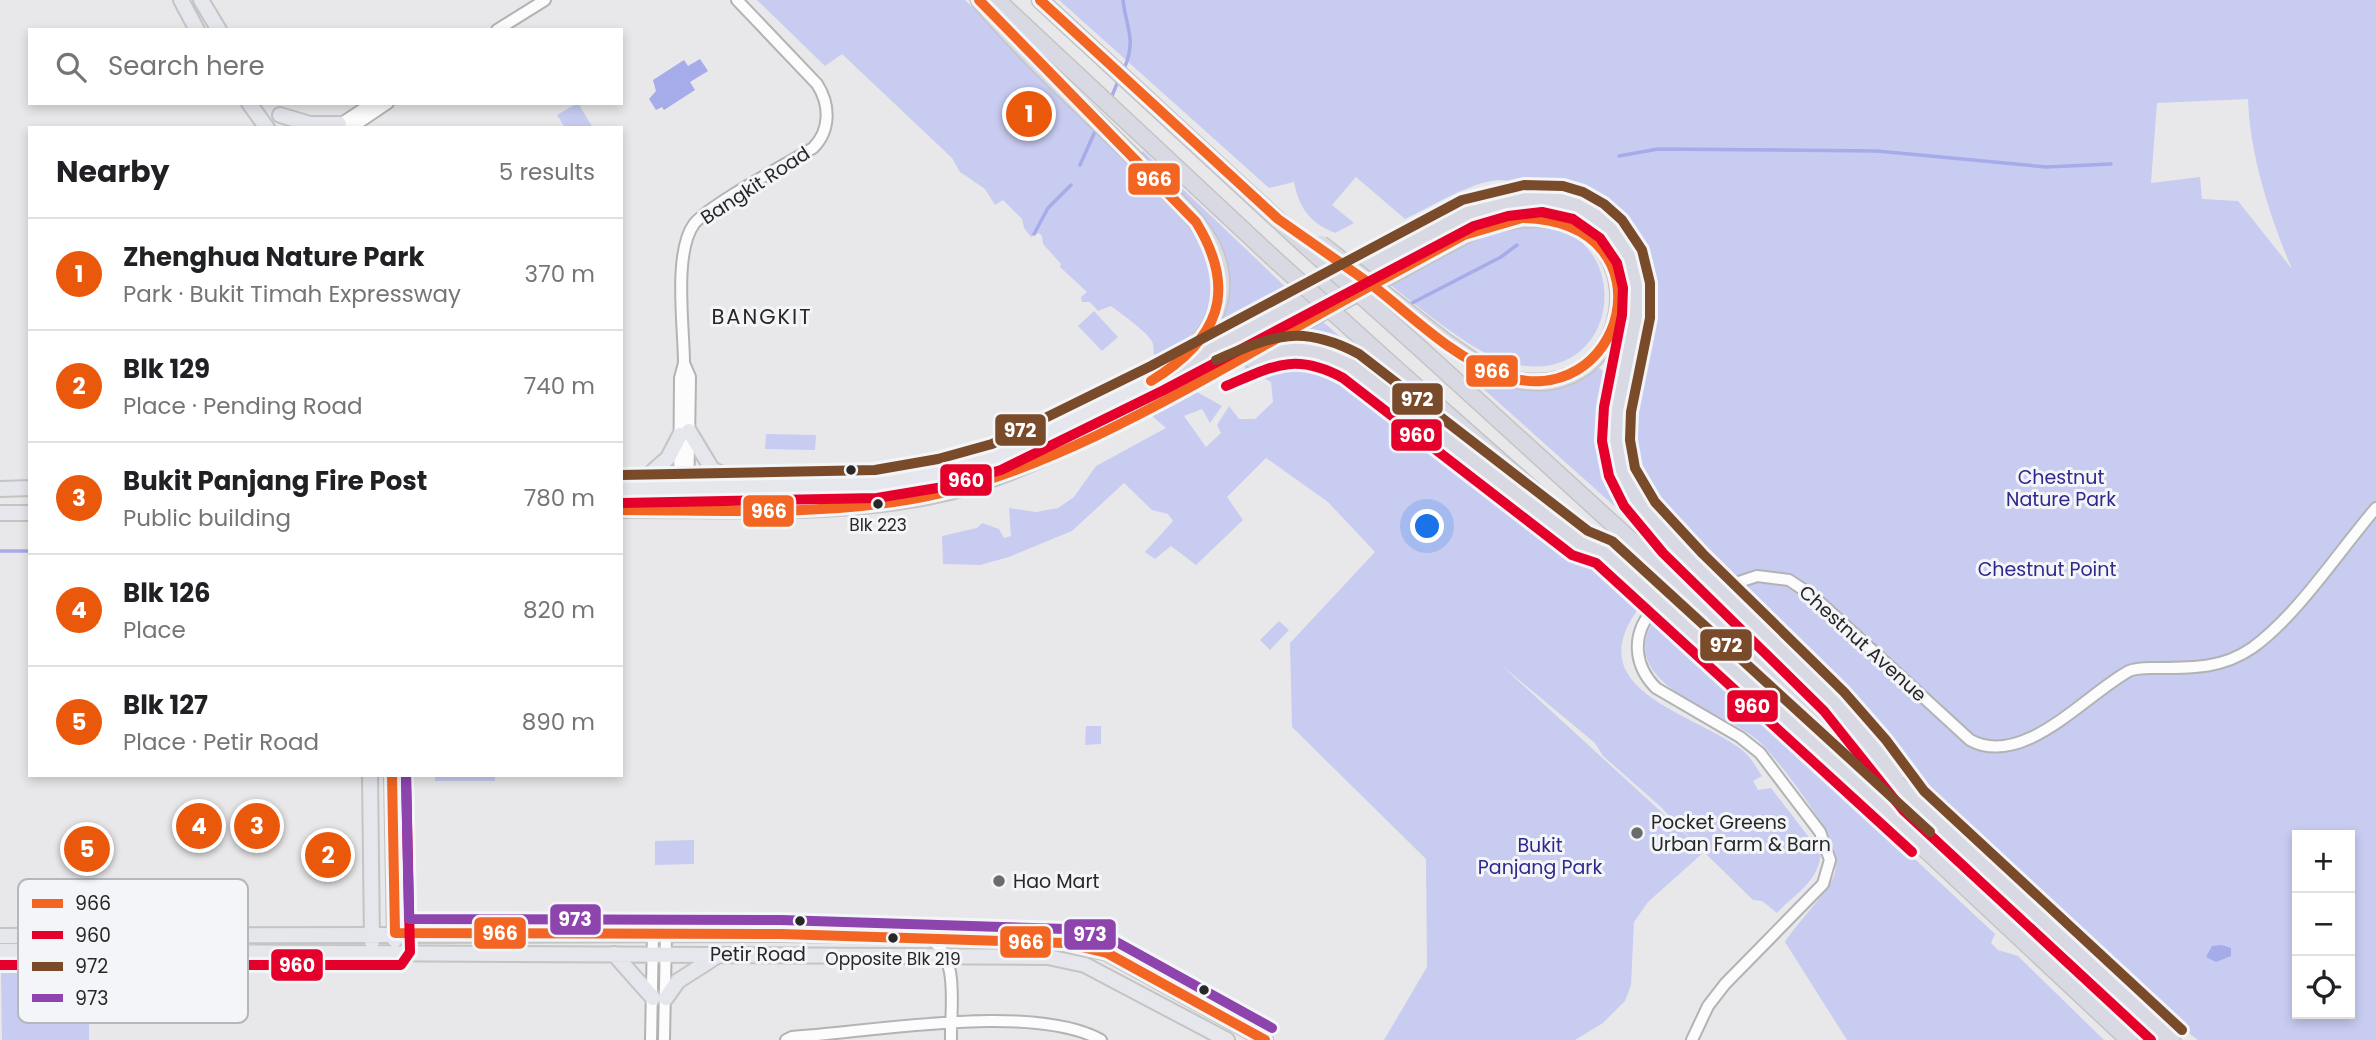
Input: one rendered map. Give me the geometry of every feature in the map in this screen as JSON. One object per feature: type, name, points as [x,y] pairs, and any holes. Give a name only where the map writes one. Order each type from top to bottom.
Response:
[{"type":"highway","points":[[979,0],[1004,29],[1120,143],[1208,237],[1220,271],[1222,288],[1218,313],[1199,341],[1157,378]]},
{"type":"highway","points":[[997,0],[1135,126],[1271,256],[1687,626],[2082,993],[2129,1040]]},
{"type":"highway","points":[[1040,0],[1278,219],[1313,245],[1442,339],[1481,366],[1518,380],[1550,381],[1572,374],[1593,360],[1608,342],[1619,314],[1620,289],[1616,272],[1608,255],[1595,241],[1562,220],[1541,217],[1503,220],[1473,231],[1263,348],[1178,390]]},
{"type":"highway","points":[[1157,378],[1427,233],[1496,202],[1523,197],[1548,197],[1567,201],[1592,214],[1610,227],[1624,246],[1638,286],[1637,322],[1614,421],[1616,448],[1622,473],[1634,496],[1658,530],[1807,674],[1881,753],[1913,800]]},
{"type":"highway","points":[[1313,245],[1422,350],[2101,971],[2172,1040]]},
{"type":"highway","points":[[1263,348],[1301,347],[1336,357],[1581,544],[1604,551]]},
{"type":"highway","points":[[2082,993],[2118,1040]]},
{"type":"main road","points":[[181,0],[196,28]]},
{"type":"main road","points":[[201,0],[218,28]]},
{"type":"main road","points":[[250,105],[266,126]]},
{"type":"main road","points":[[276,109],[310,124],[331,126]]},
{"type":"main road","points":[[276,109],[289,126]]},
{"type":"main road","points":[[627,490],[876,484],[941,473],[997,457],[1157,378]]},
{"type":"main road","points":[[623,510],[868,507],[951,492],[1006,473],[1084,439],[1178,390]]},
{"type":"main road","points":[[627,490],[668,458],[685,433],[712,469],[743,486]]},
{"type":"main road","points":[[0,489],[28,488]]},
{"type":"main road","points":[[0,513],[28,513]]},
{"type":"main road","points":[[370,777],[373,951]]},
{"type":"main road","points":[[392,777],[396,952]]},
{"type":"main road","points":[[778,954],[773,943],[780,934]]},
{"type":"main road","name":"Petir Road","points":[[248,935],[780,934],[969,937],[1064,943],[1107,953],[1265,1040]]},
{"type":"main road","name":"Petir Road","points":[[0,936],[18,936]]},
{"type":"main road","name":"Petir Road","points":[[0,951],[18,951]]},
{"type":"main road","name":"Petir Road","points":[[248,951],[660,955],[946,954],[1048,957],[1085,965],[1227,1040]]},
{"type":"main road","points":[[614,954],[660,998],[678,981],[722,954]]},
{"type":"main road","points":[[1207,1029],[1220,1025],[1220,1018],[1214,1011]]},
{"type":"street","points":[[501,28],[545,0]]},
{"type":"street","name":"Bangkit Road","points":[[684,509],[685,433],[690,377],[684,363],[682,264],[694,225],[703,215],[813,148],[821,141],[827,115],[823,93],[817,84],[737,0]]},
{"type":"street","points":[[342,126],[369,105]]},
{"type":"street","points":[[343,126],[384,105]]},
{"type":"street","name":"Chestnut Avenue","points":[[1692,1040],[1708,1006],[1725,984],[1823,884],[1830,860],[1820,832],[1760,753],[1740,737],[1656,688],[1648,678],[1639,660],[1637,641],[1643,623],[1652,611],[1757,576],[1789,580],[1813,596],[1970,740],[1987,747],[2010,746],[2027,740],[2131,670],[2202,668],[2233,660],[2252,648],[2283,620],[2376,508]]},
{"type":"street","points":[[660,934],[660,998],[664,1040]]},
{"type":"street","points":[[922,936],[937,943],[946,954],[950,968],[951,1040]]},
{"type":"street","points":[[946,954],[955,944],[969,937]]},
{"type":"street","points":[[652,1040],[660,998]]},
{"type":"street","points":[[786,1040],[792,1037],[838,1037],[950,1023],[1056,1024],[1101,1040]]},
{"type":"green space","points":[[757,0],[965,0],[1164,196],[1207,250],[1214,287],[1212,305],[1187,341],[1159,360],[1154,355],[1151,340],[1128,318],[1111,306],[1098,311],[1090,302],[1082,302],[1081,297],[1087,292],[1060,267],[1061,264],[1043,244],[1039,233],[1031,237],[1024,228],[1022,219],[1003,200],[995,205],[985,189],[960,172],[952,158],[842,54],[825,66]]},
{"type":"green space","name":"Chestnut Nature Park","points":[[1059,0],[2376,0],[2376,1040],[2198,1040],[2168,1017],[1977,833],[1849,721],[1827,696],[1801,656],[1693,554],[1658,512],[1643,489],[1629,452],[1627,417],[1647,315],[1647,282],[1636,249],[1602,207],[1572,194],[1498,180],[1463,190],[1405,219],[1356,177],[1332,205],[1354,223],[1335,233],[1307,214],[1299,200],[1294,182],[1269,188]],"holes":[[[2248,99],[2263,186],[2292,269],[2238,201],[2202,199],[2200,177],[2151,183],[2157,103]]]},
{"type":"green space","points":[[579,105],[592,126],[564,126],[557,115]]},
{"type":"green space","points":[[1143,151],[1295,296],[1233,329],[1221,318],[1227,278],[1139,155]]},
{"type":"green space","points":[[1523,224],[1560,229],[1583,244],[1598,265],[1604,290],[1602,315],[1592,338],[1573,356],[1547,366],[1513,364],[1498,359],[1448,330],[1388,283],[1466,241]]},
{"type":"green space","points":[[1094,311],[1118,337],[1102,351],[1078,326]]},
{"type":"green space","points":[[1321,320],[1388,379],[1384,382],[1349,358],[1293,342],[1290,336]]},
{"type":"green space","name":"Bukit Panjang Park","points":[[1284,353],[1328,360],[1472,474],[1481,477],[1568,540],[1642,604],[1625,633],[1622,658],[1630,678],[1647,695],[1720,736],[1748,756],[1762,776],[1753,781],[1758,790],[1771,788],[1821,853],[1815,872],[1805,887],[1777,913],[1762,901],[1753,900],[1704,852],[1648,902],[1634,922],[1631,985],[1625,1001],[1603,1023],[1575,1040],[1384,1040],[1427,967],[1426,859],[1292,727],[1290,643],[1375,552],[1328,502],[1266,458],[1227,497],[1243,520],[1196,565],[1171,546],[1155,559],[1145,552],[1173,521],[1168,514],[1152,510],[1124,483],[1072,531],[1009,557],[980,565],[943,564],[942,536],[977,528],[982,523],[999,529],[1004,538],[1011,536],[1009,508],[1036,512],[1058,508],[1074,497],[1096,466],[1166,428],[1151,415],[1197,392],[1222,406],[1210,423],[1202,409],[1184,416],[1206,447],[1221,433],[1217,425],[1229,406],[1239,419],[1255,419],[1273,402],[1271,382],[1244,368],[1267,356]],"holes":[[[1501,665],[1595,743],[1603,756],[1661,807],[1693,841]]]},
{"type":"green space","points":[[1599,368],[1613,378],[1607,410],[1610,440],[1630,500],[1621,512],[1468,375],[1473,370],[1505,383],[1536,388],[1568,383]]},
{"type":"green space","points":[[766,434],[816,435],[815,450],[765,449]]},
{"type":"green space","points":[[1279,621],[1289,630],[1270,650],[1260,640]]},
{"type":"green space","points":[[1653,621],[1731,687],[1995,934],[1991,943],[1998,950],[2018,956],[2104,1040],[1847,1040],[1785,942],[1832,880],[1836,865],[1831,841],[1797,787],[1764,746],[1739,727],[1677,692],[1660,678],[1648,662],[1645,643]]},
{"type":"green space","points":[[1086,726],[1101,726],[1101,744],[1085,745]]},
{"type":"green space","points":[[435,777],[495,777],[495,781],[435,781]]},
{"type":"green space","points":[[694,840],[694,864],[655,865],[655,841]]},
{"type":"green space","points":[[1,970],[18,970],[18,1023],[89,1023],[89,1040],[2,1040]]},
{"type":"water","points":[[700,59],[708,71],[690,82],[695,90],[664,110],[662,107],[656,110],[649,99],[656,91],[653,80],[684,60],[688,66]]},
{"type":"water","points":[[2212,946],[2231,948],[2231,956],[2216,962],[2206,957]]},
{"type":"waterway","points":[[1123,0],[1130,34],[1130,50],[1124,69]]},
{"type":"waterway","points":[[1111,98],[1119,79]]},
{"type":"waterway","points":[[1080,165],[1097,127]]},
{"type":"waterway","points":[[1619,156],[1658,149],[1877,151],[2046,167],[2111,164]]},
{"type":"waterway","points":[[1034,234],[1048,208],[1071,185]]},
{"type":"waterway","points":[[1412,303],[1501,257],[1517,245]]},
{"type":"waterway","points":[[0,551],[28,551]]},
{"type":"transit line","name":"966","points":[[979,0],[1196,222],[1209,247],[1217,271],[1215,312],[1206,331],[1192,349],[1151,381]]},
{"type":"transit line","name":"966","points":[[1040,0],[1278,219],[1372,285]]},
{"type":"transit line","name":"972","points":[[623,475],[875,470],[938,459],[992,444],[1151,366],[1462,200],[1524,185],[1563,186],[1583,192],[1604,204],[1622,220],[1642,250],[1650,283],[1650,318],[1631,412],[1630,440],[1635,468],[1655,502],[1703,554],[1844,692],[1886,740],[1924,791],[2182,1030]]},
{"type":"transit line","name":"960","points":[[623,503],[877,498],[943,487],[1001,470],[1164,390],[1474,226],[1508,216],[1542,212],[1573,219],[1600,238],[1617,263],[1623,288],[1622,315],[1604,407],[1602,441],[1609,476],[1624,506],[1663,553],[1824,711],[1903,810],[2151,1040]]},
{"type":"transit line","name":"966","points":[[1522,218],[1571,227],[1602,250],[1617,281],[1616,315],[1603,346],[1577,370],[1542,381],[1499,374],[1448,346],[1372,285],[1464,235],[1522,218]]},
{"type":"transit line","name":"966","points":[[623,510],[767,511],[840,508],[912,499],[971,485],[1030,465],[1148,410],[1372,285]]},
{"type":"transit line","name":"972","points":[[1216,360],[1271,339],[1287,336],[1320,338],[1359,354],[1588,531],[1612,541],[1930,832]]},
{"type":"transit line","name":"960","points":[[1226,386],[1271,368],[1297,364],[1311,365],[1343,378],[1572,555],[1596,563],[1912,852]]},
{"type":"transit line","name":"966","points":[[392,777],[395,933],[781,934],[1064,943],[1107,953],[1265,1040]]},
{"type":"transit line","name":"960","points":[[248,965],[401,965],[410,952],[406,777]]},
{"type":"transit line","name":"973","points":[[406,777],[409,919],[781,920],[1066,929],[1113,940],[1272,1028]]},
{"type":"transit line","name":"960","points":[[0,965],[18,965]]},
{"type":"place","name":"Zhenghua Nature Park","points":[[1029,114]]},
{"type":"place","name":"Blk 223","points":[[878,504]]},
{"type":"place","name":"Blk 126","points":[[199,826]]},
{"type":"place","name":"Bukit Panjang Fire Post","points":[[257,826]]},
{"type":"place","name":"Pocket Greens Urban Farm & Barn","points":[[1637,833]]},
{"type":"place","name":"Blk 127","points":[[87,849]]},
{"type":"place","name":"Blk 129","points":[[328,855]]},
{"type":"place","name":"Hao Mart","points":[[999,881]]},
{"type":"place","name":"Opposite Blk 219","points":[[893,938]]},
{"type":"district","name":"BANGKIT","points":[[762,317]]},
{"type":"park label","name":"Chestnut Point","points":[[2047,569]]}]
